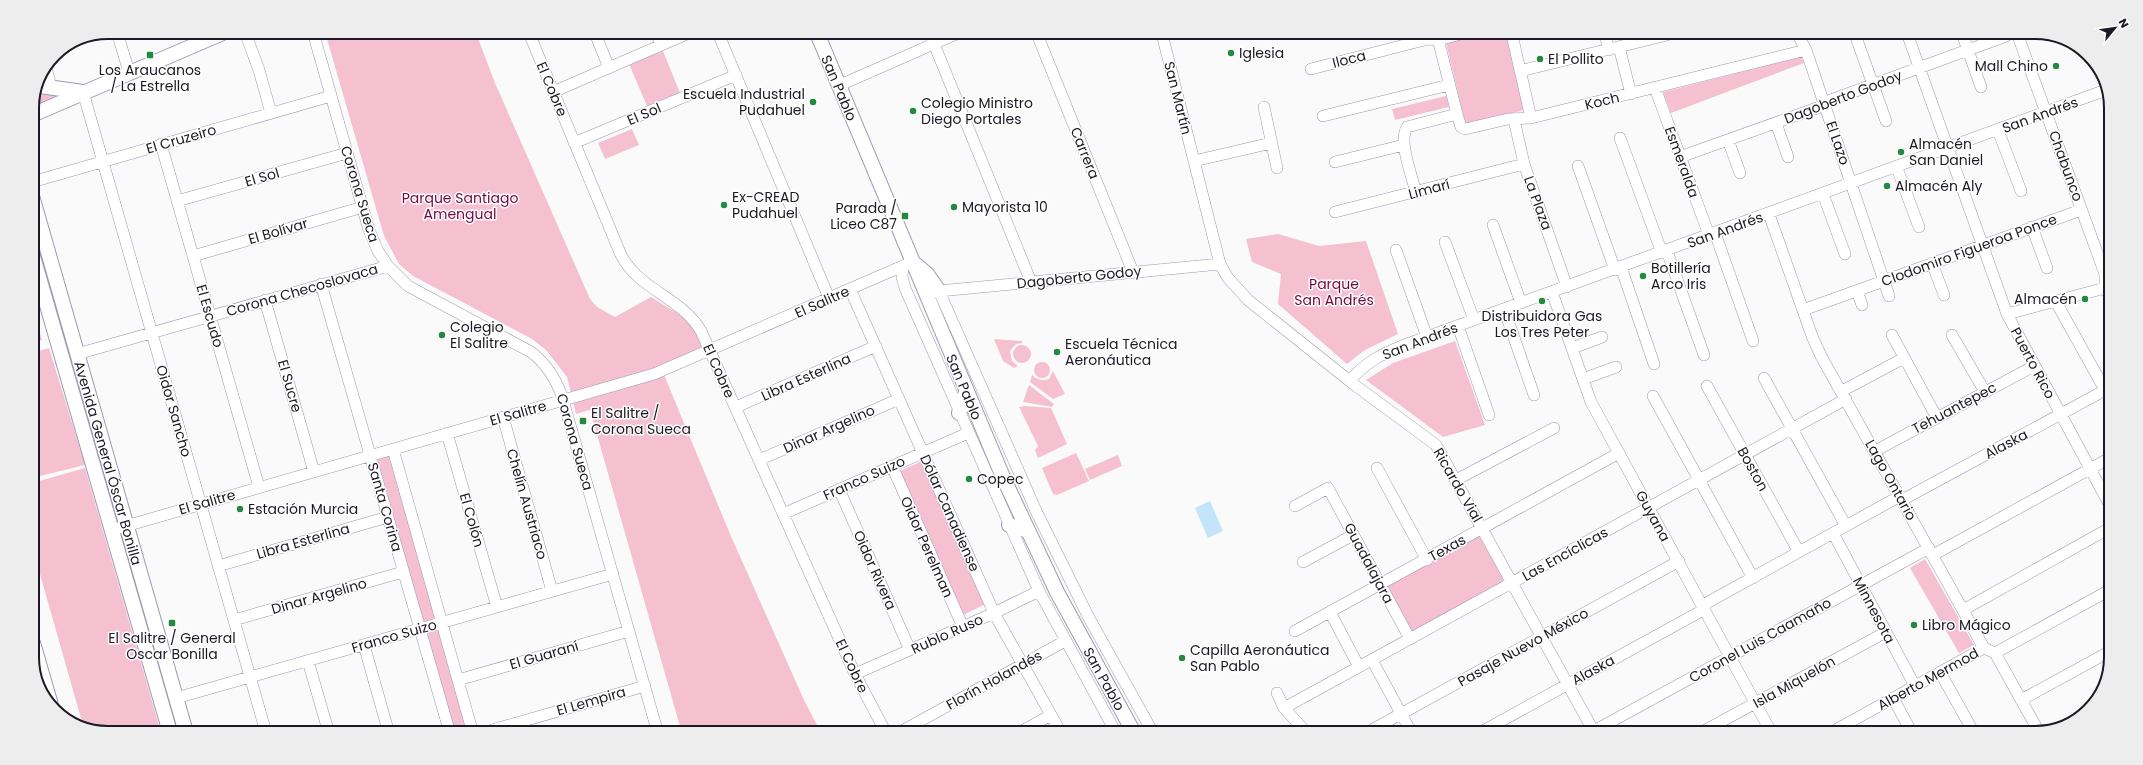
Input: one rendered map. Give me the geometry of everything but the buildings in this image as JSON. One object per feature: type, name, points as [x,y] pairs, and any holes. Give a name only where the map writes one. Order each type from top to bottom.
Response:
[{"type":"main road","points":[[39,112],[207,39]]},
{"type":"main road","name":"San Pablo","points":[[819,39],[908,264],[1028,531],[1075,628],[1130,726]]},
{"type":"main road","points":[[45,87],[83,92]]},
{"type":"main road","name":"Avenida General Óscar Bonilla","points":[[39,221],[184,726]]},
{"type":"main road","points":[[908,264],[927,274],[939,291]]},
{"type":"main road","name":"Avenida General Óscar Bonilla","points":[[39,277],[168,726]]},
{"type":"main road","points":[[959,413],[966,392]]},
{"type":"main road","points":[[1009,525],[1028,531]]},
{"type":"street","points":[[119,39],[129,72]]},
{"type":"street","points":[[248,39],[259,70],[271,113]]},
{"type":"street","name":"Corona Sueca","points":[[316,39],[347,153],[373,240],[388,266],[408,286],[538,357],[553,376],[563,400],[656,726]]},
{"type":"street","name":"El Cobre","points":[[531,39],[625,262],[645,284],[688,313],[701,331],[711,350],[854,674],[882,726]]},
{"type":"street","points":[[597,39],[609,68]]},
{"type":"street","points":[[658,39],[661,45]]},
{"type":"street","points":[[553,92],[675,39]]},
{"type":"street","points":[[721,39],[829,298]]},
{"type":"street","points":[[838,86],[932,39],[1031,282]]},
{"type":"street","name":"Carrera","points":[[1039,39],[1133,272]]},
{"type":"street","name":"San Martín","points":[[1163,39],[1220,264]]},
{"type":"street","name":"Iloca","points":[[1311,69],[1428,39]]},
{"type":"street","points":[[1416,192],[1404,145],[1403,134],[1406,127],[1457,114],[1438,39]]},
{"type":"street","points":[[1513,39],[1531,118]]},
{"type":"street","points":[[1608,39],[1614,48],[1631,94]]},
{"type":"street","points":[[1520,71],[1651,39]]},
{"type":"street","name":"El Lazo","points":[[1800,39],[1806,50],[1889,296]]},
{"type":"street","name":"Puerto Rico","points":[[1909,39],[2007,314],[2104,495]]},
{"type":"street","points":[[1963,39],[1980,86]]},
{"type":"street","name":"Dagoberto Godoy","points":[[1680,157],[1817,108],[1873,84],[1998,39]]},
{"type":"street","name":"Chabunco","points":[[2019,39],[2081,210],[2104,266]]},
{"type":"street","points":[[1857,40],[1886,121]]},
{"type":"street","name":"Koch","points":[[1457,114],[1461,126],[1465,129],[1514,119],[1531,118],[1806,50]]},
{"type":"street","name":"El Sol","points":[[574,143],[736,75]]},
{"type":"street","points":[[1324,116],[1449,85]]},
{"type":"street","name":"Esmeralda","points":[[1655,88],[1680,157],[1712,234],[1753,341]]},
{"type":"street","name":"Oidor Sancho","points":[[83,92],[264,726]]},
{"type":"street","name":"San Andrés","points":[[1350,381],[1359,370],[1378,357],[1427,337],[1897,168],[2102,92]]},
{"type":"street","name":"El Cruzeiro","points":[[39,180],[331,96]]},
{"type":"street","points":[[1264,107],[1278,168]]},
{"type":"street","name":"La Plaza","points":[[1514,119],[1524,164],[1567,286]]},
{"type":"street","points":[[1776,123],[1788,158]]},
{"type":"street","points":[[1998,130],[2021,191]]},
{"type":"street","points":[[1620,138],[1704,355]]},
{"type":"street","points":[[1728,140],[1740,173]]},
{"type":"street","name":"El Escudo","points":[[161,144],[259,488]]},
{"type":"street","points":[[1194,161],[1272,144]]},
{"type":"street","points":[[1335,162],[1404,145]]},
{"type":"street","name":"El Sol","points":[[177,201],[347,153]]},
{"type":"street","name":"Limarí","points":[[1335,212],[1524,164]]},
{"type":"street","points":[[1578,166],[1654,364]]},
{"type":"street","points":[[1897,168],[1919,227]]},
{"type":"street","points":[[1823,194],[1845,254]]},
{"type":"street","name":"El Bolívar","points":[[193,256],[363,207]]},
{"type":"street","name":"Clodomiro Figueroa Ponce","points":[[1803,310],[2081,210]]},
{"type":"street","name":"Lago Ontario","points":[[1769,214],[1816,346],[1984,648]]},
{"type":"street","points":[[1493,225],[1521,303]]},
{"type":"street","points":[[2032,227],[2046,268]]},
{"type":"street","points":[[1446,242],[1474,320]]},
{"type":"street","points":[[1396,250],[1427,337]]},
{"type":"street","name":"El Salitre","points":[[112,530],[654,374],[908,264]]},
{"type":"street","name":"San Pablo","points":[[908,264],[902,277],[905,288],[959,413],[1039,591],[1112,726]]},
{"type":"street","name":"Dagoberto Godoy","points":[[939,291],[1220,264]]},
{"type":"street","name":"Ricardo Vial","points":[[1220,264],[1228,278],[1245,297],[1350,381],[1433,443],[1456,480],[1590,726]]},
{"type":"street","points":[[1932,264],[1944,295]]},
{"type":"street","name":"Corona Checoslovaca","points":[[77,354],[388,266]]},
{"type":"street","name":"Santa Corina","points":[[321,284],[447,726]]},
{"type":"street","name":"Dólar Canadiense","points":[[850,289],[994,613],[1057,726]]},
{"type":"street","name":"San Pablo","points":[[939,291],[1037,513],[1087,614],[1149,726]]},
{"type":"street","points":[[1857,291],[1862,305]]},
{"type":"street","name":"Guyana","points":[[1552,292],[1591,402],[1769,726]]},
{"type":"street","points":[[2007,314],[2056,302],[2104,294]]},
{"type":"street","name":"El Sucre","points":[[265,300],[314,472]]},
{"type":"street","points":[[2056,302],[2104,384]]},
{"type":"street","points":[[1504,309],[1534,395]]},
{"type":"street","points":[[1458,326],[1489,415]]},
{"type":"street","points":[[1892,335],[1937,418]]},
{"type":"street","points":[[1952,335],[1984,392]]},
{"type":"street","points":[[1572,348],[1602,338]]},
{"type":"street","name":"Libra Esterlina","points":[[736,407],[876,346]]},
{"type":"street","name":"Las Encíclicas","points":[[1284,708],[1793,428],[1904,358]]},
{"type":"street","name":"Tehuantepec","points":[[1875,451],[2034,366]]},
{"type":"street","points":[[1583,379],[1616,367]]},
{"type":"street","points":[[1764,378],[1846,526]]},
{"type":"street","name":"Boston","points":[[1708,386],[1799,552]]},
{"type":"street","name":"Alaska","points":[[1492,726],[1833,533],[2104,391]]},
{"type":"street","points":[[1653,396],[1753,578]]},
{"type":"street","name":"Dinar Argelino","points":[[759,460],[899,399]]},
{"type":"street","name":"Chelín Austriaco","points":[[503,417],[552,591]]},
{"type":"street","points":[[1456,480],[1554,428]]},
{"type":"street","name":"El Colón","points":[[447,433],[497,607]]},
{"type":"street","name":"Franco Suizo","points":[[783,514],[968,433]]},
{"type":"street","name":"Santa Corina","points":[[392,449],[471,726]]},
{"type":"street","name":"Texas","points":[[1295,631],[1618,453]]},
{"type":"street","name":"Coronel Luis Caamaño","points":[[1604,726],[1861,585],[1931,551],[2104,461]]},
{"type":"street","name":"Oidor Perelman","points":[[892,466],[963,627]]},
{"type":"street","points":[[1377,468],[1426,560]]},
{"type":"street","name":"Guadalajara","points":[[1295,506],[1328,488],[1410,639]]},
{"type":"street","name":"Oidor Rivera","points":[[840,489],[910,650]]},
{"type":"street","name":"Libra Esterlina","points":[[218,566],[388,517]]},
{"type":"street","points":[[1963,610],[2104,532]]},
{"type":"street","name":"Minnesota","points":[[1833,533],[1915,686]]},
{"type":"street","points":[[1303,562],[1353,535]]},
{"type":"street","name":"Pasaje Nuevo México","points":[[1379,726],[1679,562]]},
{"type":"street","name":"Dinar Argelino","points":[[234,620],[403,572]]},
{"type":"street","name":"Franco Suizo","points":[[176,698],[612,574]]},
{"type":"street","name":"Rublo Ruso","points":[[854,674],[963,627],[1039,591]]},
{"type":"street","name":"Alberto Mermod","points":[[1994,653],[2104,593]]},
{"type":"street","points":[[1330,612],[1359,667]]},
{"type":"street","name":"El Guaraní","points":[[458,680],[629,631]]},
{"type":"street","name":"Isla Miquelón","points":[[1713,726],[1886,632]]},
{"type":"street","name":"Florín Holandés","points":[[911,726],[1065,641]]},
{"type":"street","points":[[364,645],[387,726]]},
{"type":"street","points":[[1984,648],[1994,653],[2036,726]]},
{"type":"street","name":"Alberto Mermod","points":[[1850,726],[1893,698],[1984,648]]},
{"type":"street","points":[[2021,700],[2104,655]]},
{"type":"street","points":[[1372,660],[1408,726]]},
{"type":"street","points":[[308,661],[327,726]]},
{"type":"street","points":[[1940,672],[1970,726]]},
{"type":"street","name":"El Lempira","points":[[506,726],[645,686]]},
{"type":"street","points":[[1277,693],[1284,708],[1300,726]]},
{"type":"street","points":[[1893,698],[1908,726]]},
{"type":"street","points":[[1031,726],[1051,715]]},
{"type":"green space","name":"Parque Santiago Amengual","points":[[327,39],[478,39],[495,83],[590,299],[597,307],[615,317],[651,297],[685,318],[698,333],[702,348],[660,365],[730,534],[804,700],[817,726],[680,726],[590,410],[576,414],[567,377],[546,350],[532,339],[413,276],[399,264],[384,236]]},
{"type":"green space","points":[[1464,39],[1508,39],[1524,110],[1466,126],[1446,43]]},
{"type":"green space","points":[[663,51],[680,93],[647,106],[629,64]]},
{"type":"green space","points":[[1801,57],[1804,63],[1671,113],[1663,92]]},
{"type":"green space","points":[[41,91],[60,93],[62,98],[39,108]]},
{"type":"green space","points":[[1446,96],[1449,107],[1395,120],[1392,109]]},
{"type":"green space","points":[[632,129],[639,145],[605,159],[598,143]]},
{"type":"green space","name":"Parque San Andrés","points":[[1278,234],[1319,246],[1366,241],[1398,334],[1365,350],[1347,364],[1278,304],[1281,274],[1252,262],[1246,239]]},
{"type":"green space","points":[[39,329],[42,340],[39,341]]},
{"type":"green space","points":[[994,339],[1022,341],[1022,343],[1016,344],[1010,351],[1012,361],[1018,366],[1014,368],[1003,361]]},
{"type":"green space","points":[[1455,341],[1485,425],[1443,437],[1366,380],[1393,363]]},
{"type":"green space","points":[[1022,345],[1028,348],[1031,354],[1028,360],[1022,363],[1016,360],[1013,354],[1016,348]]},
{"type":"green space","points":[[49,348],[85,465],[39,476],[39,351]]},
{"type":"green space","points":[[1042,362],[1048,364],[1050,370],[1048,376],[1042,378],[1036,376],[1034,370],[1036,364]]},
{"type":"green space","points":[[1053,371],[1065,394],[1053,399],[1030,382],[1032,375],[1040,380],[1049,379]]},
{"type":"green space","points":[[1029,385],[1054,404],[1052,407],[1023,402]]},
{"type":"green space","points":[[1019,407],[1051,408],[1067,444],[1038,458],[1035,450],[1038,446]]},
{"type":"green space","points":[[390,453],[467,726],[451,726],[375,457]]},
{"type":"green space","points":[[1076,453],[1089,481],[1057,495],[1053,494],[1042,468]]},
{"type":"green space","points":[[1118,455],[1122,466],[1090,480],[1085,469]]},
{"type":"green space","points":[[922,461],[988,603],[963,615],[898,472]]},
{"type":"green space","points":[[85,468],[159,726],[108,726],[94,725],[82,721],[39,571],[39,481]]},
{"type":"green space","points":[[1478,534],[1504,580],[1410,633],[1385,586]]},
{"type":"green space","points":[[1925,559],[1974,645],[1959,653],[1910,568]]},
{"type":"water","points":[[1210,501],[1223,531],[1208,538],[1195,508]]},
{"type":"place","name":"Iglesia","points":[[1231,53]]},
{"type":"place","name":"Los Araucanos / La Estrella","points":[[150,55]]},
{"type":"place","name":"El Pollito","points":[[1540,59]]},
{"type":"place","name":"Mall Chino","points":[[2056,66]]},
{"type":"place","name":"Escuela Industrial Pudahuel","points":[[813,102]]},
{"type":"place","name":"Colegio Ministro Diego Portales","points":[[913,111]]},
{"type":"place","name":"Almacén San Daniel","points":[[1901,152]]},
{"type":"place","name":"Almacén Aly","points":[[1887,186]]},
{"type":"place","name":"Ex-CREAD Pudahuel","points":[[724,205]]},
{"type":"place","name":"Mayorista 10","points":[[954,207]]},
{"type":"place","name":"Parada / Liceo C87","points":[[905,216]]},
{"type":"place","name":"Botillería Arco Iris","points":[[1643,276]]},
{"type":"place","name":"Almacén","points":[[2085,299]]},
{"type":"place","name":"Distribuidora Gas Los Tres Peter","points":[[1542,301]]},
{"type":"place","name":"Colegio El Salitre","points":[[442,335]]},
{"type":"place","name":"Escuela Técnica Aeronáutica","points":[[1057,352]]},
{"type":"place","name":"El Salitre / Corona Sueca","points":[[583,421]]},
{"type":"place","name":"Copec","points":[[969,479]]},
{"type":"place","name":"Estación Murcia","points":[[240,509]]},
{"type":"place","name":"El Salitre / General Oscar Bonilla","points":[[172,623]]},
{"type":"place","name":"Libro Mágico","points":[[1914,625]]},
{"type":"place","name":"Capilla Aeronáutica San Pablo","points":[[1182,658]]}]
